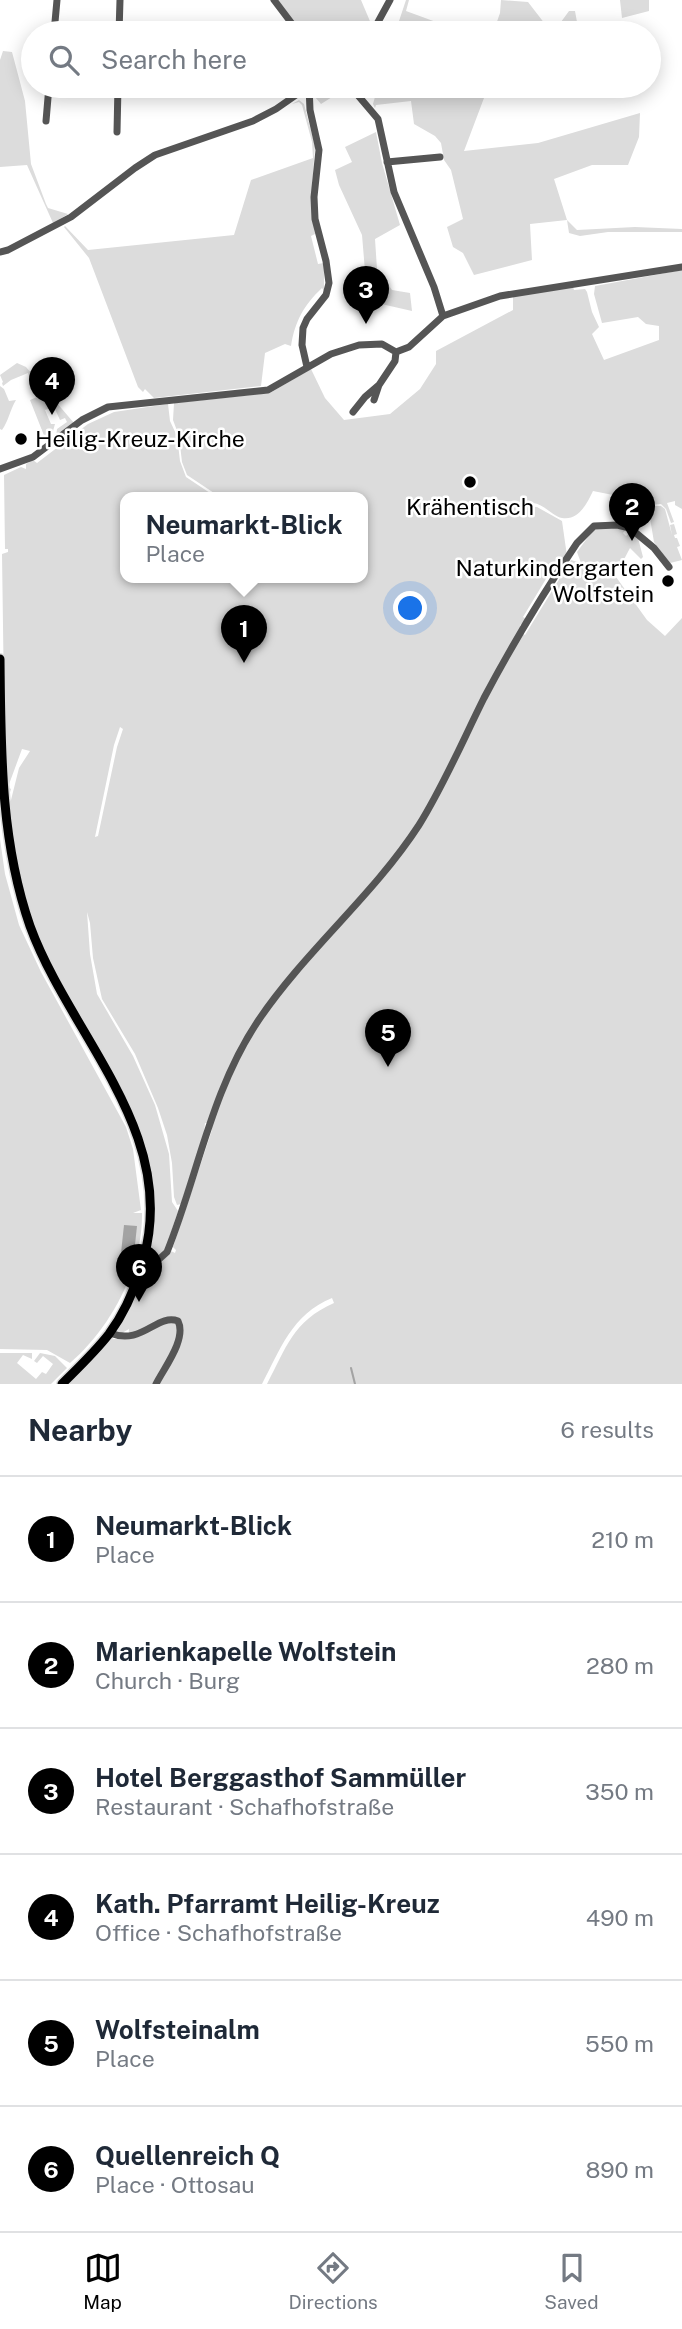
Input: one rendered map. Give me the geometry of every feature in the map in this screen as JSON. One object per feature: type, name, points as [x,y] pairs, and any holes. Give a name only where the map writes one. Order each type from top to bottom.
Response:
[{"type":"main road","points":[[0,659],[6,828],[13,870],[26,915],[51,972],[124,1103],[144,1150],[149,1178],[151,1213],[143,1262],[130,1297],[110,1333],[62,1384]]},
{"type":"street","points":[[55,21],[57,0]]},
{"type":"street","points":[[119,21],[120,0]]},
{"type":"street","points":[[274,0],[290,21]]},
{"type":"street","points":[[379,21],[390,0]]},
{"type":"street","points":[[46,121],[47,98]]},
{"type":"street","points":[[117,132],[118,98]]},
{"type":"street","points":[[0,252],[71,217],[155,155],[253,121],[292,98]]},
{"type":"street","points":[[304,98],[309,103]]},
{"type":"street","points":[[307,367],[302,345],[303,328],[326,295],[329,283],[315,219],[319,150],[309,98]]},
{"type":"street","points":[[360,98],[378,119],[394,192],[434,287],[443,316]]},
{"type":"street","points":[[387,162],[440,157]]},
{"type":"street","points":[[396,352],[409,347],[443,316],[507,294],[682,267]]},
{"type":"street","points":[[0,469],[33,457],[82,420],[107,407],[268,390],[338,351],[368,343],[382,344],[396,352]]},
{"type":"street","points":[[353,412],[379,385],[392,366],[396,352]]},
{"type":"street","points":[[374,400],[379,385]]},
{"type":"street","points":[[143,1262],[152,1264],[167,1252],[220,1092],[238,1054],[287,982],[381,875],[420,822],[485,696],[577,544],[594,526],[626,527],[654,548],[669,567]]},
{"type":"street","points":[[110,1333],[130,1337],[164,1321],[178,1321],[181,1329],[179,1338],[156,1384]]},
{"type":"shaded area","points":[[278,0],[361,0],[370,21],[293,21]]},
{"type":"shaded area","points":[[406,0],[409,0],[406,11],[433,21],[399,21]]},
{"type":"shaded area","points":[[501,0],[528,2],[543,21],[497,21]]},
{"type":"shaded area","points":[[620,0],[649,0],[649,11],[622,18]]},
{"type":"shaded area","points":[[569,11],[575,11],[577,21],[562,21]]},
{"type":"shaded area","points":[[3,51],[12,52],[21,86],[21,98],[25,101],[31,164],[46,204],[48,208],[68,214],[53,223],[27,165],[0,167],[0,60]]},
{"type":"shaded area","points":[[316,98],[331,98],[321,104]]},
{"type":"shaded area","points":[[375,98],[484,98],[464,151],[538,143],[640,113],[639,137],[628,165],[592,165],[554,179],[567,220],[530,224],[532,260],[474,275],[463,253],[453,247],[447,227],[463,219],[441,143],[435,136],[414,124],[411,101],[376,105],[375,108]]},
{"type":"shaded area","points":[[299,100],[304,104],[315,146],[311,201],[315,234],[311,236],[318,264],[324,263],[324,291],[322,288],[301,314],[291,346],[285,344],[265,353],[261,386],[154,398],[145,389],[143,392],[138,387],[89,258],[64,227],[88,250],[234,235],[251,180],[313,158],[312,142],[302,105],[299,102],[292,104]]},
{"type":"shaded area","points":[[376,132],[400,225],[375,239],[377,269],[392,290],[410,293],[412,311],[377,303],[366,283],[362,235],[335,170],[352,162],[345,147]]},
{"type":"shaded area","points":[[567,220],[577,230],[635,227],[682,229],[682,232],[608,232],[580,236],[569,233]]},
{"type":"shaded area","points":[[682,270],[682,509],[675,505],[675,501],[667,503],[674,522],[671,523],[661,504],[646,505],[647,514],[637,513],[628,498],[593,491],[578,514],[562,518],[537,504],[488,499],[507,505],[537,507],[562,521],[567,556],[564,561],[558,559],[523,617],[528,620],[520,625],[520,632],[525,635],[571,560],[581,563],[577,552],[594,529],[599,527],[626,529],[623,533],[626,536],[632,531],[638,538],[643,557],[641,559],[630,548],[620,567],[611,570],[647,620],[665,636],[682,618],[682,1384],[267,1384],[292,1337],[309,1318],[334,1303],[332,1298],[318,1305],[297,1323],[262,1384],[68,1384],[110,1339],[128,1339],[129,1329],[122,1333],[118,1332],[118,1328],[130,1308],[145,1271],[161,1263],[171,1251],[175,1253],[173,1247],[212,1130],[205,1123],[181,1204],[177,1205],[167,1135],[158,1108],[135,1054],[102,999],[87,912],[90,954],[97,994],[133,1056],[155,1105],[169,1154],[172,1202],[178,1211],[165,1251],[157,1259],[152,1259],[149,1253],[154,1213],[153,1187],[143,1137],[42,945],[29,911],[16,859],[7,806],[19,768],[30,751],[22,749],[8,787],[11,789],[8,799],[5,769],[2,554],[8,552],[8,549],[5,549],[4,475],[21,467],[26,469],[26,464],[33,460],[37,463],[88,424],[114,412],[168,404],[170,421],[177,436],[180,461],[186,477],[208,492],[120,492],[120,583],[368,583],[368,492],[212,492],[187,475],[173,420],[174,403],[270,393],[311,369],[325,398],[344,420],[390,414],[420,389],[436,364],[436,351],[513,310],[513,295],[573,287],[574,290],[585,289],[587,292],[599,327],[592,334],[604,360],[659,340],[659,326],[646,324],[638,317],[602,323],[594,294],[595,286]],"holes":[[[120,727],[123,729],[98,836],[95,837]]]},
{"type":"shaded area","points":[[17,363],[26,367],[74,423],[56,437],[57,429],[67,422],[65,418],[60,420],[54,407],[45,410],[51,424],[55,424],[51,438],[45,438],[30,400],[37,397],[28,373],[3,386],[0,375]]},
{"type":"shaded area","points":[[0,386],[9,401],[16,400],[2,430],[0,429]]},
{"type":"shaded area","points":[[648,506],[661,506],[665,509],[672,535],[670,525],[674,524],[677,534],[674,535],[680,546],[677,547],[682,560],[670,563],[654,542]]},
{"type":"shaded area","points":[[0,839],[5,874],[19,925],[41,972],[126,1127],[133,1149],[141,1210],[133,1213],[142,1213],[137,1254],[122,1295],[99,1332],[70,1363],[47,1350],[0,1349]]},
{"type":"shaded area","points":[[124,1225],[137,1226],[134,1254],[121,1253]]},
{"type":"shaded area","points":[[0,1353],[32,1353],[32,1359],[23,1355],[17,1363],[36,1379],[42,1372],[46,1374],[53,1364],[43,1356],[37,1363],[34,1361],[40,1353],[55,1356],[67,1368],[51,1384],[0,1384]]},
{"type":"waterway","points":[[351,1368],[355,1384]]},
{"type":"place","name":"Hotel Berggasthof Sammüller","points":[[366,324]]},
{"type":"place","name":"Kath. Pfarramt Heilig-Kreuz","points":[[52,415]]},
{"type":"place","name":"Heilig-Kreuz-Kirche","points":[[21,439]]},
{"type":"place","name":"Krähentisch","points":[[470,482]]},
{"type":"place","name":"Marienkapelle Wolfstein","points":[[632,541]]},
{"type":"place","name":"Naturkindergarten Wolfstein","points":[[668,581]]},
{"type":"place","name":"Neumarkt-Blick","points":[[244,663]]},
{"type":"place","name":"Wolfsteinalm","points":[[388,1067]]},
{"type":"place","name":"Quellenreich Q","points":[[139,1302]]}]
